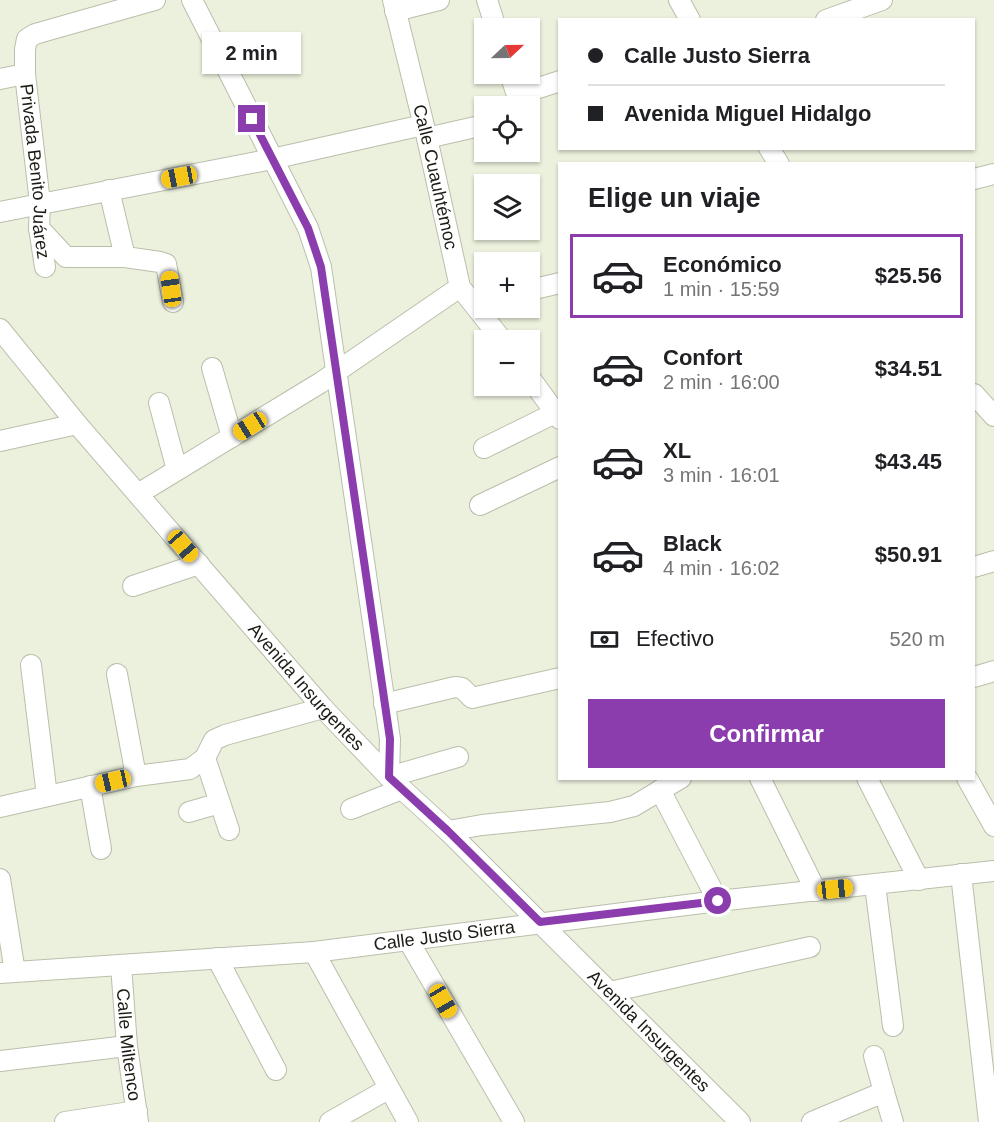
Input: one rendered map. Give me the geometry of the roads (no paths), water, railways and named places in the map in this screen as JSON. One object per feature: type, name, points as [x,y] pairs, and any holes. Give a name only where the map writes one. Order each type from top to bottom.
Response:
[{"type":"street","name":"Privada Benito Juárez","points":[[45,267],[39,228],[40,203],[25,74],[27,39],[34,34],[155,0]]},
{"type":"street","points":[[192,0],[308,228],[321,267],[395,783]]},
{"type":"street","points":[[394,6],[440,0]]},
{"type":"street","points":[[487,0],[493,18]]},
{"type":"street","points":[[679,0],[689,18]]},
{"type":"street","points":[[832,18],[882,0]]},
{"type":"street","name":"Calle Cuauhtémoc","points":[[394,6],[460,287],[474,298]]},
{"type":"street","points":[[0,79],[25,74]]},
{"type":"street","points":[[528,96],[558,82]]},
{"type":"street","points":[[0,212],[272,159],[425,132],[474,126]]},
{"type":"street","points":[[975,179],[994,174]]},
{"type":"street","points":[[109,190],[125,257]]},
{"type":"street","points":[[39,228],[66,257],[125,257],[166,264],[173,302]]},
{"type":"street","points":[[540,288],[558,283]]},
{"type":"street","points":[[138,494],[336,373],[460,287]]},
{"type":"street","name":"Avenida Insurgentes","points":[[0,329],[77,424],[323,708],[395,783],[448,831],[740,1122]]},
{"type":"street","points":[[212,368],[232,437]]},
{"type":"street","points":[[484,448],[557,416],[540,392]]},
{"type":"street","points":[[975,395],[994,416]]},
{"type":"street","points":[[159,403],[177,470]]},
{"type":"street","points":[[0,441],[77,424]]},
{"type":"street","points":[[480,505],[558,468]]},
{"type":"street","points":[[975,567],[994,561]]},
{"type":"street","points":[[132,586],[199,564]]},
{"type":"street","points":[[31,664],[47,796]]},
{"type":"street","points":[[975,677],[994,671]]},
{"type":"street","points":[[117,674],[136,776]]},
{"type":"street","points":[[384,704],[455,687],[462,688],[472,698],[558,678]]},
{"type":"street","points":[[0,807],[136,776],[190,769],[205,758],[214,740],[323,708]]},
{"type":"street","points":[[351,809],[395,783],[458,757]]},
{"type":"street","points":[[205,758],[229,830]]},
{"type":"street","points":[[448,831],[482,825],[610,812],[634,806],[678,780]]},
{"type":"street","points":[[761,780],[816,891]]},
{"type":"street","points":[[868,780],[919,880]]},
{"type":"street","points":[[969,780],[994,826]]},
{"type":"street","points":[[90,786],[101,849]]},
{"type":"street","points":[[660,790],[718,901]]},
{"type":"street","points":[[189,812],[220,802]]},
{"type":"street","name":"Calle Justo Sierra","points":[[8,973],[314,952],[540,922],[994,871]]},
{"type":"street","points":[[961,874],[989,1122]]},
{"type":"street","points":[[0,879],[8,973]]},
{"type":"street","points":[[875,885],[893,1026]]},
{"type":"street","points":[[408,940],[514,1122]]},
{"type":"street","points":[[610,992],[810,947]]},
{"type":"street","points":[[314,952],[408,1122]]},
{"type":"street","points":[[217,958],[276,1070]]},
{"type":"street","name":"Calle Miltenco","points":[[121,965],[127,1047],[137,1116]]},
{"type":"street","points":[[0,1061],[127,1047]]},
{"type":"street","points":[[874,1056],[893,1122]]},
{"type":"street","points":[[330,1122],[388,1089]]},
{"type":"street","points":[[812,1122],[884,1092]]},
{"type":"street","points":[[65,1122],[137,1116]]}]
